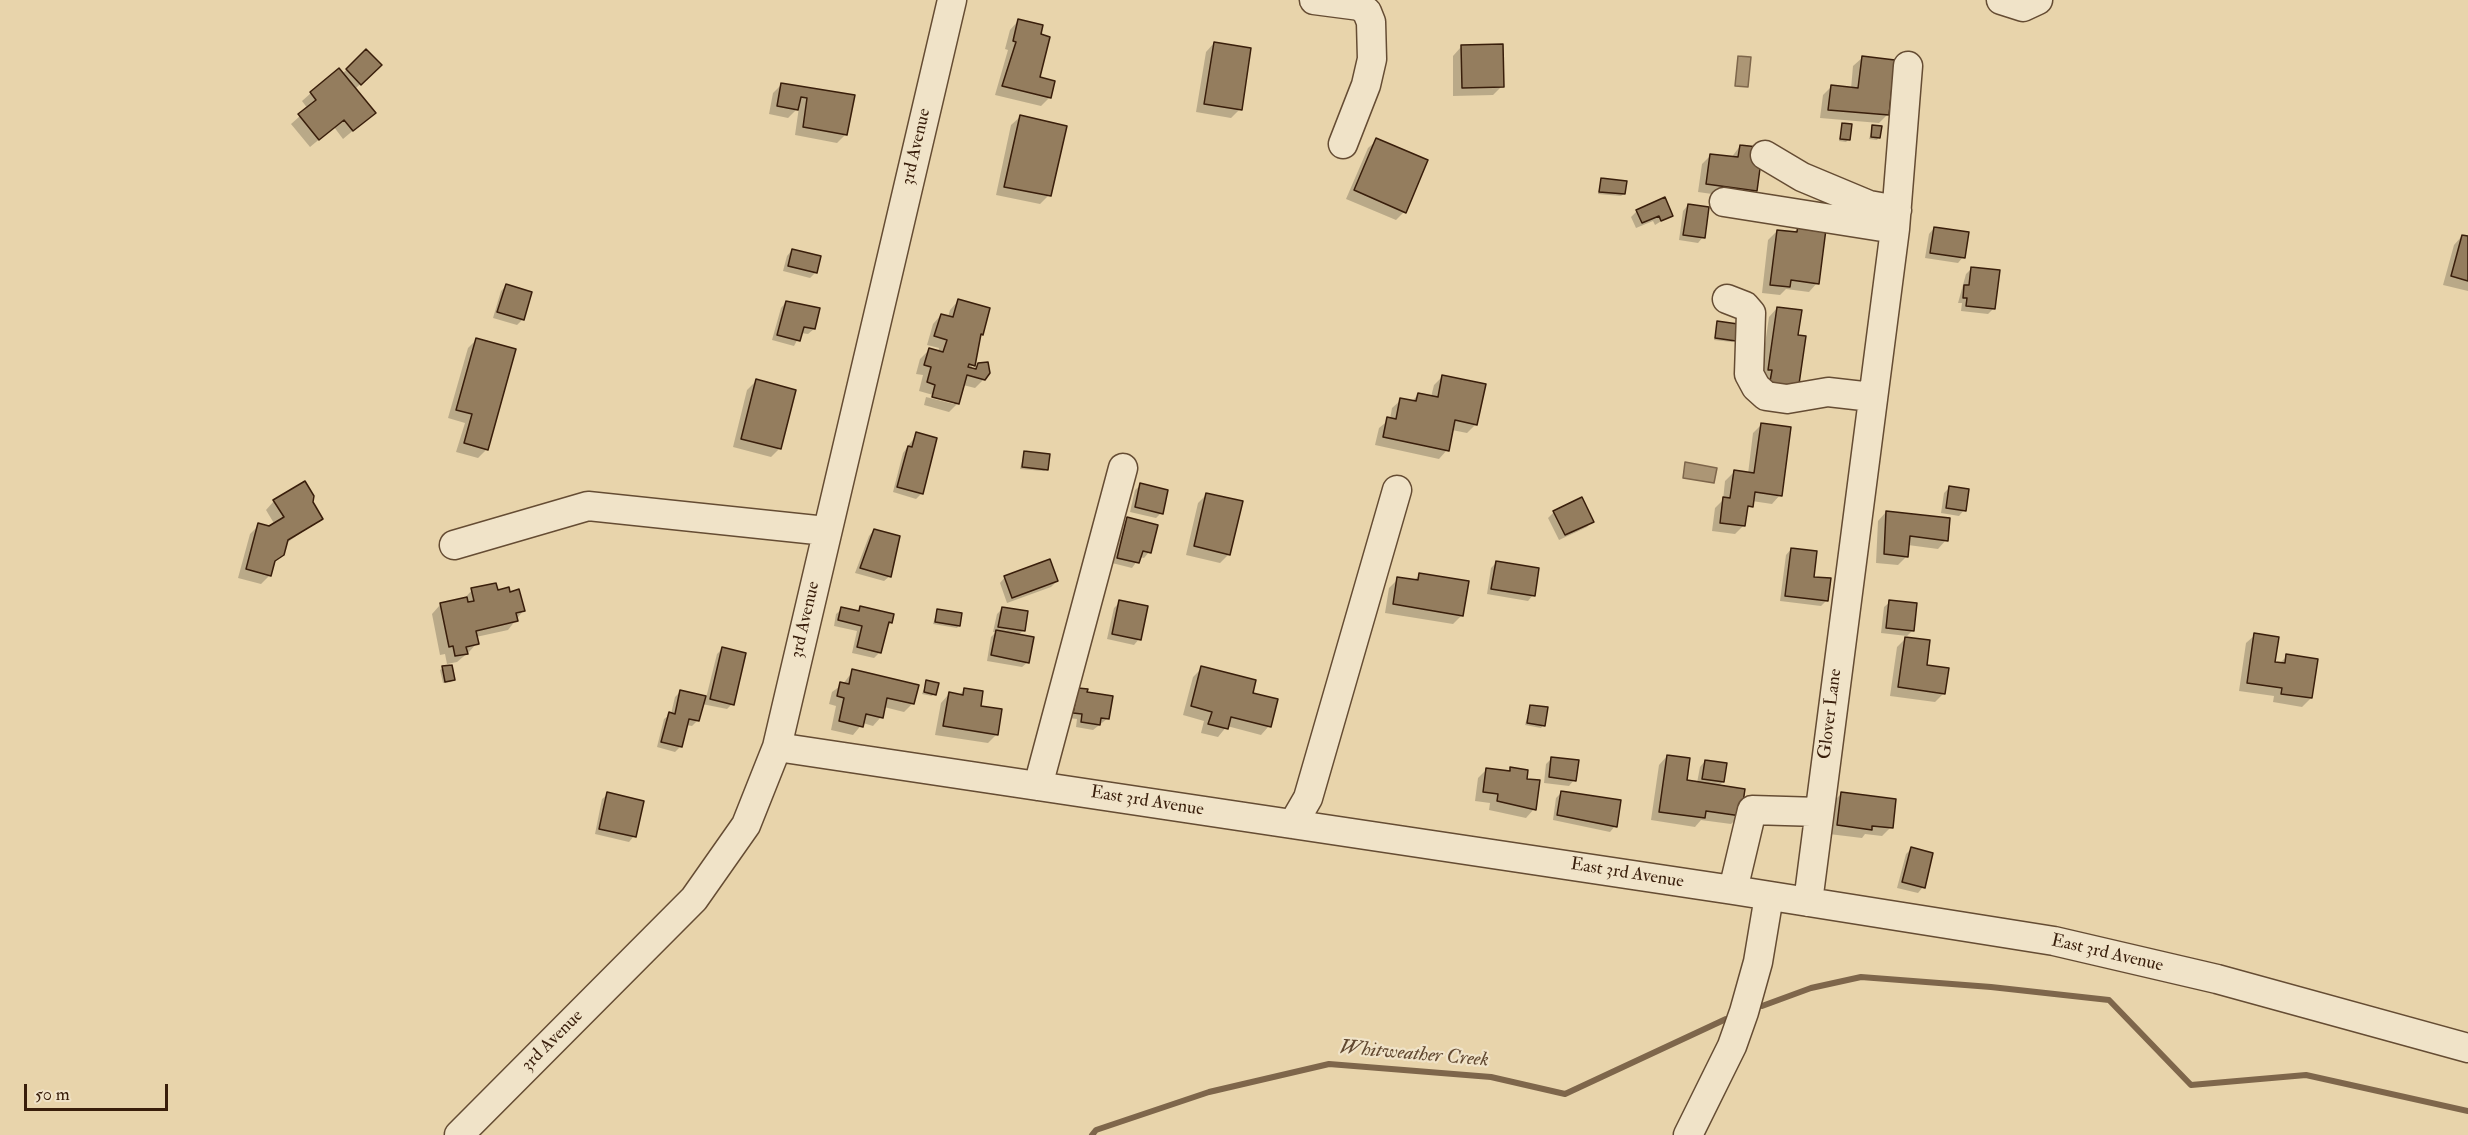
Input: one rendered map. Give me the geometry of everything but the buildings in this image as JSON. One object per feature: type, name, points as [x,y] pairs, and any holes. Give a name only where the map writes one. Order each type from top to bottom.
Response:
[{"type":"street","name":"3rd Avenue","points":[[459,1135],[694,899],[746,825],[777,747],[952,0]]},
{"type":"street","points":[[1314,0],[1360,6],[1367,12],[1371,22],[1372,58],[1366,84],[1343,144]]},
{"type":"street","points":[[2001,0],[2023,7],[2038,0]]},
{"type":"street","name":"Glover Lane","points":[[1808,902],[1854,526],[1896,219],[1908,66]]},
{"type":"street","points":[[1765,155],[1802,177],[1896,219]]},
{"type":"street","points":[[1724,202],[1896,219]]},
{"type":"street","points":[[1727,299],[1745,306],[1751,313],[1749,374],[1756,387],[1766,396],[1799,398],[1828,392],[1872,398]]},
{"type":"street","points":[[1038,786],[1123,468]]},
{"type":"street","points":[[1293,824],[1308,798],[1396,490]]},
{"type":"street","points":[[454,545],[588,506],[826,531]]},
{"type":"street","name":"East 3rd Avenue","points":[[777,747],[1733,890],[2054,941],[2217,979],[2468,1048]]},
{"type":"street","points":[[1733,890],[1752,810],[1819,812]]},
{"type":"street","points":[[1688,1135],[1736,1034],[1758,962],[1769,896]]},
{"type":"shaded area","points":[[1738,56],[1751,57],[1748,87],[1735,86]]},
{"type":"shaded area","points":[[1685,462],[1717,468],[1714,483],[1683,478]]},
{"type":"waterway","points":[[1762,1006],[1811,988],[1861,977],[1991,987],[2109,1000],[2191,1085],[2306,1075],[2468,1111]]},
{"type":"waterway","name":"Whitweather Creek","points":[[1092,1135],[1096,1130],[1209,1092],[1329,1064],[1491,1077],[1565,1094],[1726,1019]]}]
